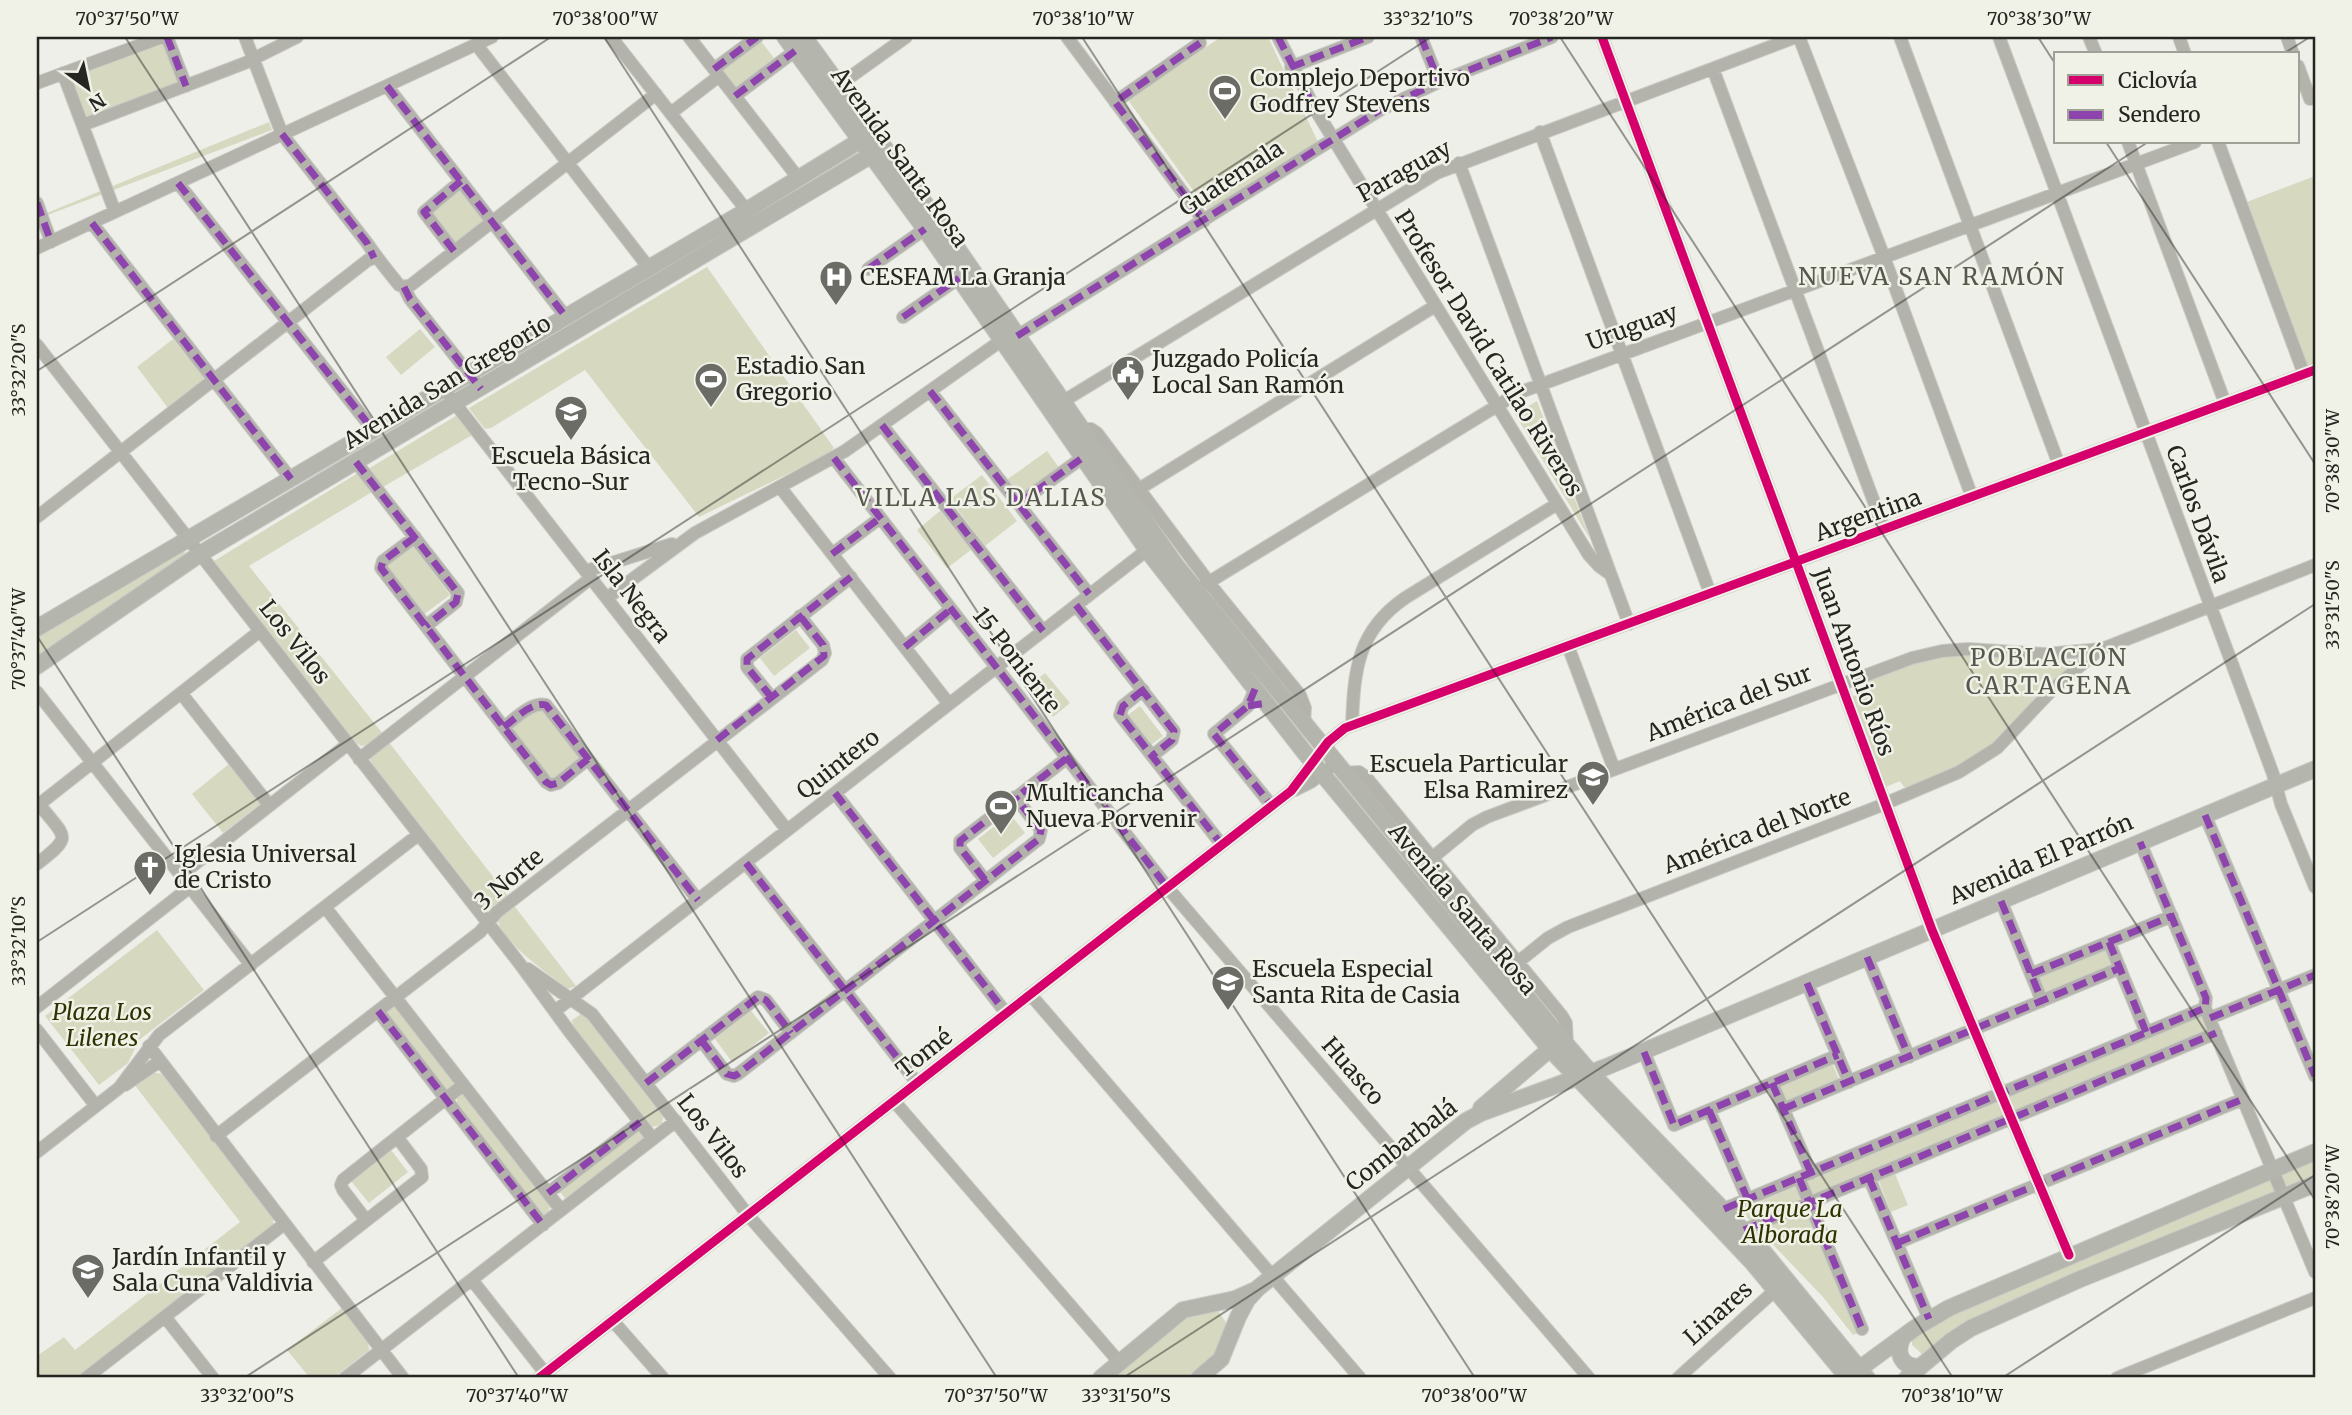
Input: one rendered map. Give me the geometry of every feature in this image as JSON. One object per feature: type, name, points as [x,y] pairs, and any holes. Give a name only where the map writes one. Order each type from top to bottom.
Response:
[{"type":"main road","name":"Avenida Santa Rosa","points":[[785,37],[800,44],[879,146],[1009,338],[1072,444],[1147,550],[1255,689],[1329,768],[1567,1046],[1584,1076],[1712,1218],[1782,1284]]},
{"type":"main road","name":"Avenida Santa Rosa","points":[[834,89],[861,140],[879,146],[925,229],[959,278],[1062,402],[1155,537],[1202,587],[1323,748],[1329,768],[1550,1049],[1584,1076],[1744,1230],[1782,1284],[1857,1376]]},
{"type":"main road","name":"Avenida San Gregorio","points":[[37,628],[747,211],[861,140]]},
{"type":"main road","name":"Avenida San Gregorio","points":[[37,666],[200,554],[481,389],[879,146]]},
{"type":"main road","points":[[1177,590],[1202,587]]},
{"type":"main road","name":"Avenida El Parrón","points":[[1584,1076],[2315,769]]},
{"type":"main road","points":[[1466,1121],[1550,1049]]},
{"type":"main road","points":[[1529,1066],[1532,1080],[1539,1092]]},
{"type":"main road","name":"Combarbalá","points":[[1199,1378],[1221,1359],[1243,1307],[1258,1288],[1466,1121],[1493,1108],[1584,1076]]},
{"type":"main road","points":[[1857,1376],[1903,1337],[1929,1319],[1969,1298],[2315,1152]]},
{"type":"main road","points":[[1903,1337],[1898,1348],[1900,1356],[1913,1373],[1971,1328],[2078,1280],[2315,1184]]},
{"type":"main road","name":"Combarbalá","points":[[1101,1378],[1177,1314],[1189,1308],[1235,1299],[1258,1288]]},
{"type":"main road","points":[[1213,1303],[1228,1313],[1234,1326]]},
{"type":"street","points":[[37,83],[162,37]]},
{"type":"street","points":[[167,37],[186,86]]},
{"type":"street","points":[[245,37],[282,134],[367,243],[374,258],[404,287],[410,299],[481,389]]},
{"type":"street","points":[[83,125],[186,86],[298,37]]},
{"type":"street","points":[[37,248],[492,37]]},
{"type":"street","points":[[611,37],[747,211]]},
{"type":"street","points":[[689,37],[799,179]]},
{"type":"street","points":[[671,113],[757,37]]},
{"type":"street","points":[[834,89],[906,37]]},
{"type":"street","points":[[1067,37],[1204,221]]},
{"type":"street","name":"Profesor David Catilao Riveros","points":[[1278,37],[1291,67],[1332,138],[1496,406],[1589,555],[1610,574]]},
{"type":"street","points":[[1291,67],[1368,37]]},
{"type":"street","points":[[1421,37],[1439,82]]},
{"type":"street","name":"Guatemala","points":[[682,540],[834,458],[1009,338],[1204,221],[1393,102],[1526,41],[1552,37]]},
{"type":"street","name":"Juan Antonio Ríos","points":[[1602,37],[1932,930],[2069,1255]]},
{"type":"street","points":[[1798,37],[1884,257],[1972,497]]},
{"type":"street","name":"Paraguay","points":[[1062,402],[1426,178],[1540,132],[1798,37]]},
{"type":"street","points":[[1900,37],[2059,465]]},
{"type":"street","name":"Carlos Dávila","points":[[1999,37],[2315,887]]},
{"type":"street","points":[[1115,102],[1200,43]]},
{"type":"street","points":[[476,44],[649,268]]},
{"type":"street","points":[[735,96],[800,44]]},
{"type":"street","points":[[1713,69],[1884,530]]},
{"type":"street","points":[[64,73],[115,212]]},
{"type":"street","points":[[2300,73],[2308,100]]},
{"type":"street","points":[[387,86],[566,317]]},
{"type":"street","points":[[404,287],[411,285],[656,94]]},
{"type":"street","points":[[1540,132],[1710,593]]},
{"type":"street","points":[[2129,144],[2225,403]]},
{"type":"street","name":"Uruguay","points":[[1202,587],[1496,406],[1540,384],[2189,144]]},
{"type":"street","points":[[2219,144],[2309,372]]},
{"type":"street","name":"Profesor David Catilao Riveros","points":[[1459,163],[1629,624]]},
{"type":"street","points":[[454,251],[424,212],[461,181]]},
{"type":"street","points":[[178,183],[373,430]]},
{"type":"street","points":[[37,203],[51,242]]},
{"type":"street","points":[[92,223],[291,479]]},
{"type":"street","points":[[868,269],[925,229]]},
{"type":"street","points":[[38,512],[374,258]]},
{"type":"street","points":[[903,317],[959,278]]},
{"type":"street","points":[[1139,489],[1435,306]]},
{"type":"street","name":"Los Vilos","points":[[37,345],[520,964],[653,1139]]},
{"type":"street","name":"Argentina","points":[[1323,748],[1334,736],[1352,725],[2309,372]]},
{"type":"street","name":"Isla Negra","points":[[444,388],[788,830]]},
{"type":"street","points":[[930,391],[1089,594]]},
{"type":"street","points":[[882,425],[1043,631]]},
{"type":"street","points":[[1072,444],[1074,435],[1081,429]]},
{"type":"street","name":"Avenida Santa Rosa","points":[[1081,429],[1091,429],[1097,433],[1139,489],[1202,587]]},
{"type":"street","name":"15 Poniente","points":[[834,458],[1167,887]]},
{"type":"street","points":[[1018,504],[1082,458]]},
{"type":"street","points":[[356,462],[456,590],[456,602],[426,626]]},
{"type":"street","points":[[780,487],[949,704]]},
{"type":"street","points":[[1352,725],[1354,677],[1359,657],[1371,631],[1382,617],[1405,598],[1557,504]]},
{"type":"street","points":[[832,554],[880,518]]},
{"type":"street","points":[[415,537],[383,561],[381,569],[546,782],[551,785],[558,783],[588,760]]},
{"type":"street","points":[[359,759],[465,677],[589,575],[682,540]]},
{"type":"street","points":[[607,598],[682,540]]},
{"type":"street","name":"Quintero","points":[[555,1011],[1147,550]]},
{"type":"street","points":[[2102,649],[2315,565]]},
{"type":"street","points":[[772,698],[747,667],[747,659],[850,577]]},
{"type":"street","points":[[1076,605],[1172,727],[1175,734],[1172,740],[1152,756]]},
{"type":"street","points":[[905,647],[951,609]]},
{"type":"street","name":"3 Norte","points":[[216,1136],[480,932],[497,912],[822,660],[825,653],[823,645],[800,617]]},
{"type":"street","points":[[37,864],[60,846],[63,838],[38,805],[260,631]]},
{"type":"street","points":[[1567,646],[1614,769]]},
{"type":"street","name":"América del Sur","points":[[1432,858],[1480,821],[1912,658],[1954,650],[2061,654],[2102,649]]},
{"type":"street","name":"América del Norte","points":[[1518,962],[1548,938],[1568,927],[1885,804],[1959,772],[1984,758],[2009,737],[2061,681],[2102,649]]},
{"type":"street","points":[[1255,689],[1248,706],[1214,734],[1272,806]]},
{"type":"street","points":[[1143,690],[1123,706],[1120,715],[1222,845]]},
{"type":"street","points":[[37,692],[251,965]]},
{"type":"street","points":[[181,693],[270,805]]},
{"type":"street","points":[[504,727],[535,705],[543,704],[698,900]]},
{"type":"street","points":[[1248,706],[1267,704]]},
{"type":"street","points":[[181,875],[348,744]]},
{"type":"street","points":[[985,880],[961,851],[959,844],[1067,758]]},
{"type":"street","name":"Avenida Santa Rosa","points":[[1329,768],[1364,775],[1564,1020],[1567,1046]]},
{"type":"street","name":"Tomé","points":[[542,1376],[1167,887],[1292,791],[1329,768]]},
{"type":"street","points":[[835,793],[1006,1013]]},
{"type":"street","points":[[701,1040],[727,1074],[734,1076],[791,1032],[1040,836],[1039,828],[1015,797]]},
{"type":"street","points":[[2205,815],[2315,1076]]},
{"type":"street","points":[[119,1088],[159,1035],[418,835]]},
{"type":"street","points":[[2140,842],[2206,998],[2208,1013],[2315,1272]]},
{"type":"street","points":[[746,863],[917,1083]]},
{"type":"street","points":[[37,1007],[190,887]]},
{"type":"street","name":"Huasco","points":[[1167,887],[1589,1378]]},
{"type":"street","points":[[2001,901],[2042,1001]]},
{"type":"street","points":[[326,907],[561,1210]]},
{"type":"street","points":[[2031,974],[2172,916]]},
{"type":"street","points":[[2109,942],[2146,1032]]},
{"type":"street","points":[[1867,957],[1909,1057]]},
{"type":"street","name":"Los Vilos","points":[[520,964],[592,1014],[748,1215],[890,1378]]},
{"type":"street","points":[[1783,1109],[2120,968]]},
{"type":"street","points":[[1724,1209],[2146,1032],[2279,990],[2315,975]]},
{"type":"street","points":[[1807,983],[1849,1082]]},
{"type":"street","points":[[1030,995],[1360,1378]]},
{"type":"street","points":[[646,1083],[758,997],[766,1000],[791,1032]]},
{"type":"street","points":[[377,1011],[543,1225]]},
{"type":"street","points":[[37,1030],[96,1106]]},
{"type":"street","points":[[1744,1230],[2216,1033]]},
{"type":"street","points":[[149,1046],[403,1378]]},
{"type":"street","points":[[1644,1052],[1674,1125],[1838,1055]]},
{"type":"street","points":[[37,1152],[119,1088],[160,1061]]},
{"type":"street","points":[[1772,1083],[1805,1176],[1810,1203],[1862,1329]]},
{"type":"street","points":[[366,1220],[343,1191],[341,1183],[463,1084]]},
{"type":"street","points":[[1897,1243],[2243,1099]]},
{"type":"street","points":[[894,1101],[1120,1363]]},
{"type":"street","points":[[1709,1110],[1748,1199]]},
{"type":"street","points":[[345,1378],[676,1121]]},
{"type":"street","points":[[548,1194],[640,1122]]},
{"type":"street","points":[[313,1262],[423,1174],[397,1137]]},
{"type":"street","points":[[1869,1178],[1929,1319]]},
{"type":"street","points":[[86,1378],[284,1224]]},
{"type":"street","points":[[472,1280],[542,1376]]},
{"type":"street","name":"Linares","points":[[1678,1378],[1782,1284]]},
{"type":"street","points":[[2117,1378],[2315,1298]]},
{"type":"street","points":[[165,1317],[213,1378]]},
{"type":"street","points":[[613,1321],[663,1378]]},
{"type":"green space","name":"Complejo Deportivo Godfrey Stevens","points":[[1221,37],[1268,37],[1318,142],[1208,211],[1128,100]]},
{"type":"green space","points":[[760,40],[780,66],[741,95],[721,69]]},
{"type":"green space","points":[[165,41],[181,83],[87,119],[70,76]]},
{"type":"green space","points":[[269,122],[272,130],[37,219],[37,217]]},
{"type":"green space","points":[[2315,176],[2315,364],[2310,366],[2303,362],[2244,203]]},
{"type":"green space","points":[[457,188],[463,189],[484,216],[483,222],[454,243],[428,216]]},
{"type":"green space","name":"Estadio San Gregorio","points":[[707,267],[834,448],[827,455],[699,517],[585,370],[491,428],[485,429],[469,408]]},
{"type":"green space","points":[[420,329],[435,347],[401,375],[386,357]]},
{"type":"green space","points":[[173,339],[204,377],[168,408],[137,367]]},
{"type":"green space","points":[[1537,401],[1590,539],[1515,414]]},
{"type":"green space","points":[[459,414],[474,434],[383,487],[368,469]]},
{"type":"green space","points":[[1047,451],[1060,469],[1019,500],[1005,481]]},
{"type":"green space","points":[[358,473],[372,492],[249,566],[383,734],[361,746],[354,741],[214,561]]},
{"type":"green space","points":[[982,475],[1017,521],[985,546],[950,499]]},
{"type":"green space","points":[[940,511],[971,550],[947,568],[917,530]]},
{"type":"green space","points":[[413,545],[450,595],[423,615],[385,566]]},
{"type":"green space","points":[[184,549],[182,557],[37,657],[37,633]]},
{"type":"green space","points":[[796,630],[810,648],[774,676],[760,658]]},
{"type":"green space","points":[[1971,653],[2075,661],[2036,696],[2006,735],[1971,760],[1914,786],[1904,787],[1900,781],[1886,787],[1851,697],[1862,692],[1869,679],[1918,660]]},
{"type":"green space","points":[[1045,673],[1070,703],[1053,717],[1029,686]]},
{"type":"green space","points":[[1140,706],[1163,736],[1148,747],[1125,717]]},
{"type":"green space","points":[[542,707],[580,758],[553,782],[513,729],[517,723]]},
{"type":"green space","points":[[388,741],[508,896],[490,908],[483,905],[372,764],[370,758]]},
{"type":"green space","points":[[229,764],[260,804],[223,833],[192,794]]},
{"type":"green space","name":"Multicancha Nueva Porvenir","points":[[1010,814],[1025,833],[993,858],[978,839]]},
{"type":"green space","points":[[512,903],[576,986],[568,989],[507,938],[498,920]]},
{"type":"green space","name":"Plaza Los Lilenes","points":[[157,930],[204,990],[139,1040],[128,1063],[99,1085],[45,1016]]},
{"type":"green space","points":[[2106,947],[2115,967],[2046,996],[2037,976]]},
{"type":"green space","points":[[394,1004],[454,1081],[446,1090],[389,1019],[384,1009]]},
{"type":"green space","points":[[751,1011],[769,1033],[732,1062],[715,1039]]},
{"type":"green space","points":[[584,1014],[664,1116],[661,1125],[652,1127],[573,1027],[572,1020]]},
{"type":"green space","name":"Parque La Alborada","points":[[2201,1016],[2211,1029],[1811,1197],[1865,1330],[1853,1335],[1823,1297],[1740,1210]]},
{"type":"green space","points":[[1832,1063],[1840,1082],[1787,1103],[1779,1085]]},
{"type":"green space","points":[[151,1072],[162,1074],[273,1216],[273,1228],[80,1378],[37,1378],[37,1356],[64,1337],[75,1350],[240,1222],[134,1084]]},
{"type":"green space","points":[[464,1094],[551,1205],[547,1214],[542,1215],[457,1106],[457,1097]]},
{"type":"green space","points":[[638,1129],[646,1136],[643,1139],[565,1198],[559,1191]]},
{"type":"green space","points":[[391,1150],[408,1172],[369,1203],[351,1181]]},
{"type":"green space","points":[[2315,1160],[2315,1179],[1923,1355],[1912,1345],[1912,1338],[1964,1306]]},
{"type":"green space","points":[[1895,1174],[1908,1205],[1891,1212],[1879,1181]]},
{"type":"green space","points":[[342,1308],[368,1342],[369,1350],[334,1378],[310,1378],[287,1350]]},
{"type":"green space","points":[[1218,1311],[1228,1325],[1217,1357],[1191,1378],[1111,1378],[1184,1318]]},
{"type":"marked path","points":[[167,37],[186,86]]},
{"type":"marked path","points":[[714,69],[757,37]]},
{"type":"marked path","points":[[1278,37],[1315,109]]},
{"type":"marked path","points":[[1291,67],[1368,37]]},
{"type":"marked path","points":[[1421,37],[1439,82]]},
{"type":"marked path","points":[[1017,336],[1380,110],[1439,82],[1552,37]]},
{"type":"marked path","points":[[1200,43],[1115,102],[1204,221]]},
{"type":"marked path","points":[[735,96],[795,51]]},
{"type":"marked path","points":[[387,86],[566,317]]},
{"type":"marked path","points":[[282,134],[367,243],[374,258]]},
{"type":"marked path","points":[[454,251],[424,212],[461,181]]},
{"type":"marked path","points":[[178,183],[373,430]]},
{"type":"marked path","points":[[37,203],[51,242]]},
{"type":"marked path","points":[[92,223],[291,479]]},
{"type":"marked path","points":[[868,269],[925,229]]},
{"type":"marked path","points":[[903,317],[959,278]]},
{"type":"marked path","points":[[404,287],[410,299],[481,389]]},
{"type":"marked path","points":[[930,391],[1089,594]]},
{"type":"marked path","points":[[882,425],[1043,631]]},
{"type":"marked path","points":[[834,458],[1167,887]]},
{"type":"marked path","points":[[1018,504],[1082,458]]},
{"type":"marked path","points":[[356,462],[458,593],[456,602],[426,626]]},
{"type":"marked path","points":[[832,554],[880,518]]},
{"type":"marked path","points":[[415,537],[383,561],[381,568],[546,782],[551,785],[558,783],[588,759]]},
{"type":"marked path","points":[[772,698],[747,667],[747,659],[851,577]]},
{"type":"marked path","points":[[1076,605],[1174,731],[1172,740],[1152,756]]},
{"type":"marked path","points":[[905,647],[951,609]]},
{"type":"marked path","points":[[717,740],[824,656],[823,645],[800,616]]},
{"type":"marked path","points":[[1255,689],[1248,706],[1214,734],[1272,806]]},
{"type":"marked path","points":[[1143,690],[1123,706],[1120,715],[1222,845]]},
{"type":"marked path","points":[[1248,706],[1267,703]]},
{"type":"marked path","points":[[504,727],[529,708],[546,705],[698,900]]},
{"type":"marked path","points":[[985,880],[960,848],[960,841],[1067,758]]},
{"type":"marked path","points":[[835,793],[1006,1013]]},
{"type":"marked path","points":[[701,1040],[727,1074],[738,1074],[1039,839],[1041,830],[1015,797]]},
{"type":"marked path","points":[[2205,815],[2315,1076]]},
{"type":"marked path","points":[[1724,1209],[2205,1008],[2206,998],[2140,842]]},
{"type":"marked path","points":[[746,863],[917,1083]]},
{"type":"marked path","points":[[2001,901],[2042,1001]]},
{"type":"marked path","points":[[2031,974],[2172,916]]},
{"type":"marked path","points":[[2109,942],[2146,1032]]},
{"type":"marked path","points":[[1867,957],[1909,1057]]},
{"type":"marked path","points":[[1783,1109],[2120,968]]},
{"type":"marked path","points":[[2210,1018],[2315,975]]},
{"type":"marked path","points":[[1807,983],[1849,1082]]},
{"type":"marked path","points":[[646,1083],[758,997],[766,1000],[791,1033]]},
{"type":"marked path","points":[[378,1011],[543,1225]]},
{"type":"marked path","points":[[1744,1230],[2216,1033]]},
{"type":"marked path","points":[[1644,1052],[1674,1125],[1838,1055]]},
{"type":"marked path","points":[[1772,1083],[1811,1173]]},
{"type":"marked path","points":[[1897,1243],[2243,1099]]},
{"type":"marked path","points":[[1709,1110],[1748,1200]]},
{"type":"marked path","points":[[548,1193],[640,1122]]},
{"type":"marked path","points":[[1799,1178],[1862,1329]]},
{"type":"marked path","points":[[1869,1178],[1929,1319]]},
{"type":"cycle path","points":[[1602,37],[1932,930],[2069,1255]]},
{"type":"cycle path","points":[[539,1378],[1291,791],[1328,742],[1345,728],[2315,370]]},
{"type":"place","name":"Complejo Deportivo Godfrey Stevens","points":[[1225,121]]},
{"type":"place","name":"CESFAM La Granja","points":[[836,307]]},
{"type":"place","name":"Juzgado Policía Local San Ramón","points":[[1128,402]]},
{"type":"place","name":"Estadio San Gregorio","points":[[711,409]]},
{"type":"place","name":"Escuela Básica Tecno-Sur","points":[[571,442]]},
{"type":"place","name":"Escuela Particular Elsa Ramirez","points":[[1593,807]]},
{"type":"place","name":"Multicancha Nueva Porvenir","points":[[1001,836]]},
{"type":"place","name":"Iglesia Universal de Cristo","points":[[150,897]]},
{"type":"place","name":"Escuela Especial Santa Rita de Casia","points":[[1228,1012]]},
{"type":"place","name":"Jardín Infantil y Sala Cuna Valdivia","points":[[88,1300]]},
{"type":"district","name":"NUEVA SAN RAMÓN","points":[[1932,277]]},
{"type":"district","name":"VILLA LAS DALIAS","points":[[981,498]]},
{"type":"district","name":"POBLACIÓN CARTAGENA","points":[[2049,672]]}]
